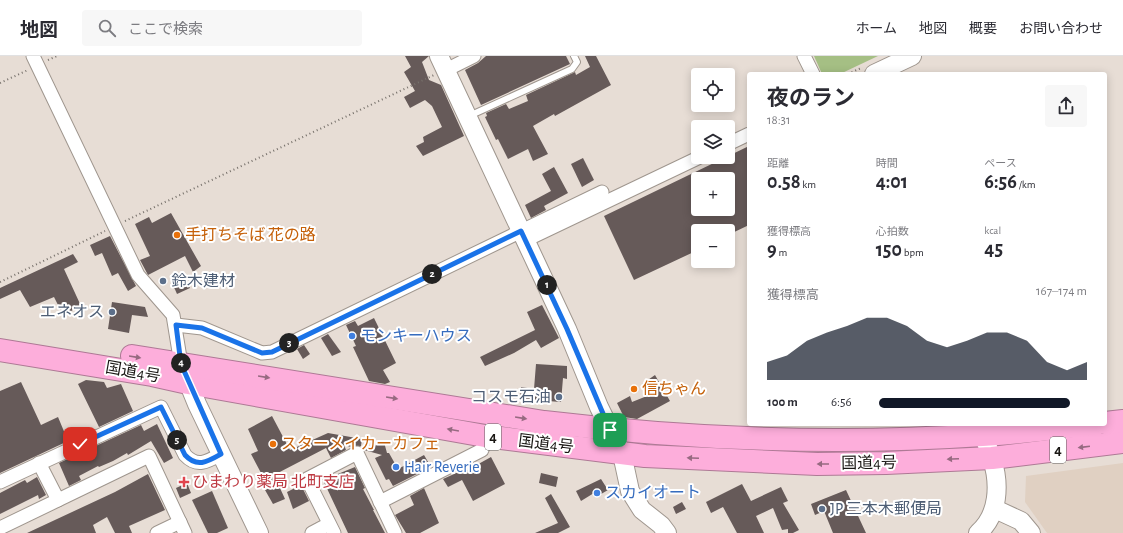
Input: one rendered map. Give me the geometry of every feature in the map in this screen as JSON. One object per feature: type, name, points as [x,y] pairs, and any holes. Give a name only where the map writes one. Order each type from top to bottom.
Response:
[{"type":"highway","name":"国道4号","points":[[0,336],[485,436],[622,454],[817,464],[886,464],[992,458],[1123,442]]},
{"type":"highway","name":"国道4号","points":[[0,350],[152,375],[185,374],[610,430],[793,440],[913,438],[980,430],[1057,426]]},
{"type":"highway","points":[[1107,423],[1123,421]]},
{"type":"street","points":[[474,56],[442,63],[567,329],[610,430],[622,454],[630,491],[642,510],[662,525],[667,533]]},
{"type":"street","points":[[804,56],[812,72]]},
{"type":"street","points":[[878,72],[912,56]]},
{"type":"street","points":[[35,61],[138,275],[167,306],[173,315],[185,374],[258,533]]},
{"type":"street","points":[[735,141],[747,135]]},
{"type":"street","points":[[176,325],[202,328],[262,353],[272,352],[523,235],[691,161]]},
{"type":"street","points":[[523,235],[602,192]]},
{"type":"street","points":[[0,482],[161,407],[185,455],[189,460],[198,464],[205,463],[221,454]]},
{"type":"street","points":[[978,533],[989,520],[995,509],[996,477],[992,458],[980,430]]},
{"type":"street","points":[[380,502],[482,450],[485,436]]},
{"type":"street","points":[[312,533],[331,529],[307,479],[357,453],[395,533]]},
{"type":"street","points":[[0,528],[148,456],[183,527],[157,533]]},
{"type":"street","points":[[39,464],[58,500]]},
{"type":"street","points":[[995,509],[1021,521],[1031,533]]},
{"type":"lane","points":[[468,116],[572,70],[577,62],[574,56]]},
{"type":"path","points":[[0,83],[35,61]]},
{"type":"path","points":[[0,282],[442,63]]},
{"type":"shaded area","points":[[1123,463],[1123,533],[1047,533],[1025,502],[1026,476]]},
{"type":"green space","points":[[814,56],[878,56],[844,72],[821,72]]},
{"type":"building","points":[[405,56],[429,56],[422,62],[429,80],[441,85],[464,136],[423,156],[416,146],[424,142],[423,137],[442,127],[432,106],[425,100],[410,108],[404,97],[415,91],[404,72],[411,67]]},
{"type":"building","points":[[486,56],[566,56],[570,64],[481,105],[465,70],[478,63]]},
{"type":"building","points":[[585,56],[596,56],[611,85],[555,116],[554,114],[533,126],[548,154],[533,161],[528,149],[508,159],[498,139],[496,140],[485,117],[487,116],[486,113],[506,104],[509,109],[528,101],[526,95],[575,72],[576,75],[590,67]]},
{"type":"building","points":[[747,147],[747,226],[735,232],[735,224],[691,224],[691,253],[634,280],[604,216],[691,174],[691,216],[735,216],[735,172],[695,172],[712,164],[735,164],[735,153]]},
{"type":"building","points":[[583,158],[594,180],[582,187],[571,164]]},
{"type":"building","points":[[554,167],[568,193],[544,206],[546,210],[531,218],[525,205],[551,191],[542,174]]},
{"type":"building","points":[[171,213],[201,266],[193,272],[185,256],[148,275],[140,260],[150,256],[135,224],[149,217],[152,223]]},
{"type":"building","points":[[110,236],[136,286],[128,291],[118,273],[112,276],[102,253],[95,256],[90,245]]},
{"type":"building","points":[[73,254],[78,262],[64,269],[81,306],[63,315],[54,297],[30,307],[20,290],[0,299],[0,288]]},
{"type":"building","points":[[185,280],[190,288],[177,294],[173,285]]},
{"type":"building","points":[[112,302],[145,307],[148,317],[132,315],[129,333],[108,329]]},
{"type":"building","points":[[542,305],[559,338],[541,348],[536,340],[514,353],[485,366],[480,357],[535,330],[527,312]]},
{"type":"building","points":[[374,318],[396,363],[383,370],[390,382],[385,384],[369,381],[353,347],[356,346],[346,325],[355,321],[358,326]]},
{"type":"building","points":[[328,334],[341,352],[332,356],[321,338]]},
{"type":"building","points":[[304,345],[310,354],[303,359],[297,349]]},
{"type":"building","points":[[536,364],[567,366],[567,379],[563,378],[561,402],[520,399],[521,387],[534,389]]},
{"type":"building","points":[[655,375],[670,401],[637,419],[624,417],[617,403],[630,396],[632,402],[647,396],[642,384]]},
{"type":"building","points":[[86,380],[104,382],[107,388],[121,384],[133,411],[99,427],[78,384]]},
{"type":"building","points":[[21,382],[41,425],[58,417],[68,441],[0,473],[0,391]]},
{"type":"building","points":[[272,416],[290,450],[328,433],[362,439],[361,446],[351,447],[344,445],[346,450],[331,458],[326,448],[274,475],[285,499],[273,504],[265,490],[269,488],[251,454],[258,451],[248,429]]},
{"type":"building","points":[[157,424],[173,458],[164,463],[151,441],[128,455],[127,453],[79,476],[81,480],[69,486],[59,463],[141,425],[144,431]]},
{"type":"building","points":[[384,442],[387,453],[389,453],[398,469],[424,455],[431,467],[393,486],[389,479],[386,480],[375,458],[382,455],[364,450]]},
{"type":"building","points":[[491,457],[505,484],[473,501],[462,480],[448,487],[443,479],[463,470],[464,472]]},
{"type":"building","points":[[355,467],[365,488],[363,489],[385,533],[348,533],[323,480]]},
{"type":"building","points":[[541,473],[558,477],[556,487],[539,483]]},
{"type":"building","points":[[148,474],[165,510],[129,526],[132,533],[115,533],[107,517],[93,525],[96,533],[27,533],[115,492]]},
{"type":"building","points":[[37,477],[46,495],[39,499],[38,495],[0,514],[0,493],[25,480],[27,483]]},
{"type":"building","points":[[601,479],[608,490],[596,497],[594,493],[581,501],[576,491]]},
{"type":"building","points":[[187,483],[191,493],[180,498],[176,488]]},
{"type":"building","points":[[742,484],[751,501],[781,487],[788,501],[783,503],[799,530],[793,533],[788,533],[788,529],[782,530],[773,508],[756,516],[764,533],[737,533],[723,507],[711,513],[706,502]]},
{"type":"building","points":[[301,485],[309,501],[293,509],[287,492]]},
{"type":"building","points":[[424,488],[439,523],[420,533],[406,533],[395,515],[414,505],[410,496]]},
{"type":"building","name":"JP 三本木郵便局","points":[[846,490],[866,533],[833,533],[824,511],[815,515],[811,504]]},
{"type":"building","points":[[212,491],[228,528],[217,533],[208,533],[192,500]]},
{"type":"building","points":[[551,494],[570,527],[558,533],[535,533],[558,523],[545,498]]},
{"type":"building","points":[[682,502],[686,509],[676,514],[673,507]]},
{"type":"place","name":"手打ちそば 花の路","points":[[177,235]]},
{"type":"place","name":"鈴木建材","points":[[163,281]]},
{"type":"place","name":"エネオス","points":[[112,312]]},
{"type":"place","name":"モンキーハウス","points":[[352,336]]},
{"type":"place","name":"信ちゃん","points":[[634,389]]},
{"type":"place","name":"コスモ石油","points":[[559,397]]},
{"type":"place","name":"スターメイカーカフェ","points":[[273,444]]},
{"type":"place","name":"Hair Reverie","points":[[396,467]]},
{"type":"place","name":"ひまわり薬局 北町支店","points":[[184,482]]},
{"type":"place","name":"スカイオート","points":[[597,493]]},
{"type":"place","name":"JP 三本木郵便局","points":[[822,509]]},
{"type":"route","points":[[80,444],[161,407],[185,455],[189,460],[198,464],[205,463],[221,454],[197,404],[181,364],[176,325],[202,328],[262,353],[272,352],[521,231],[567,329],[610,430]]}]
